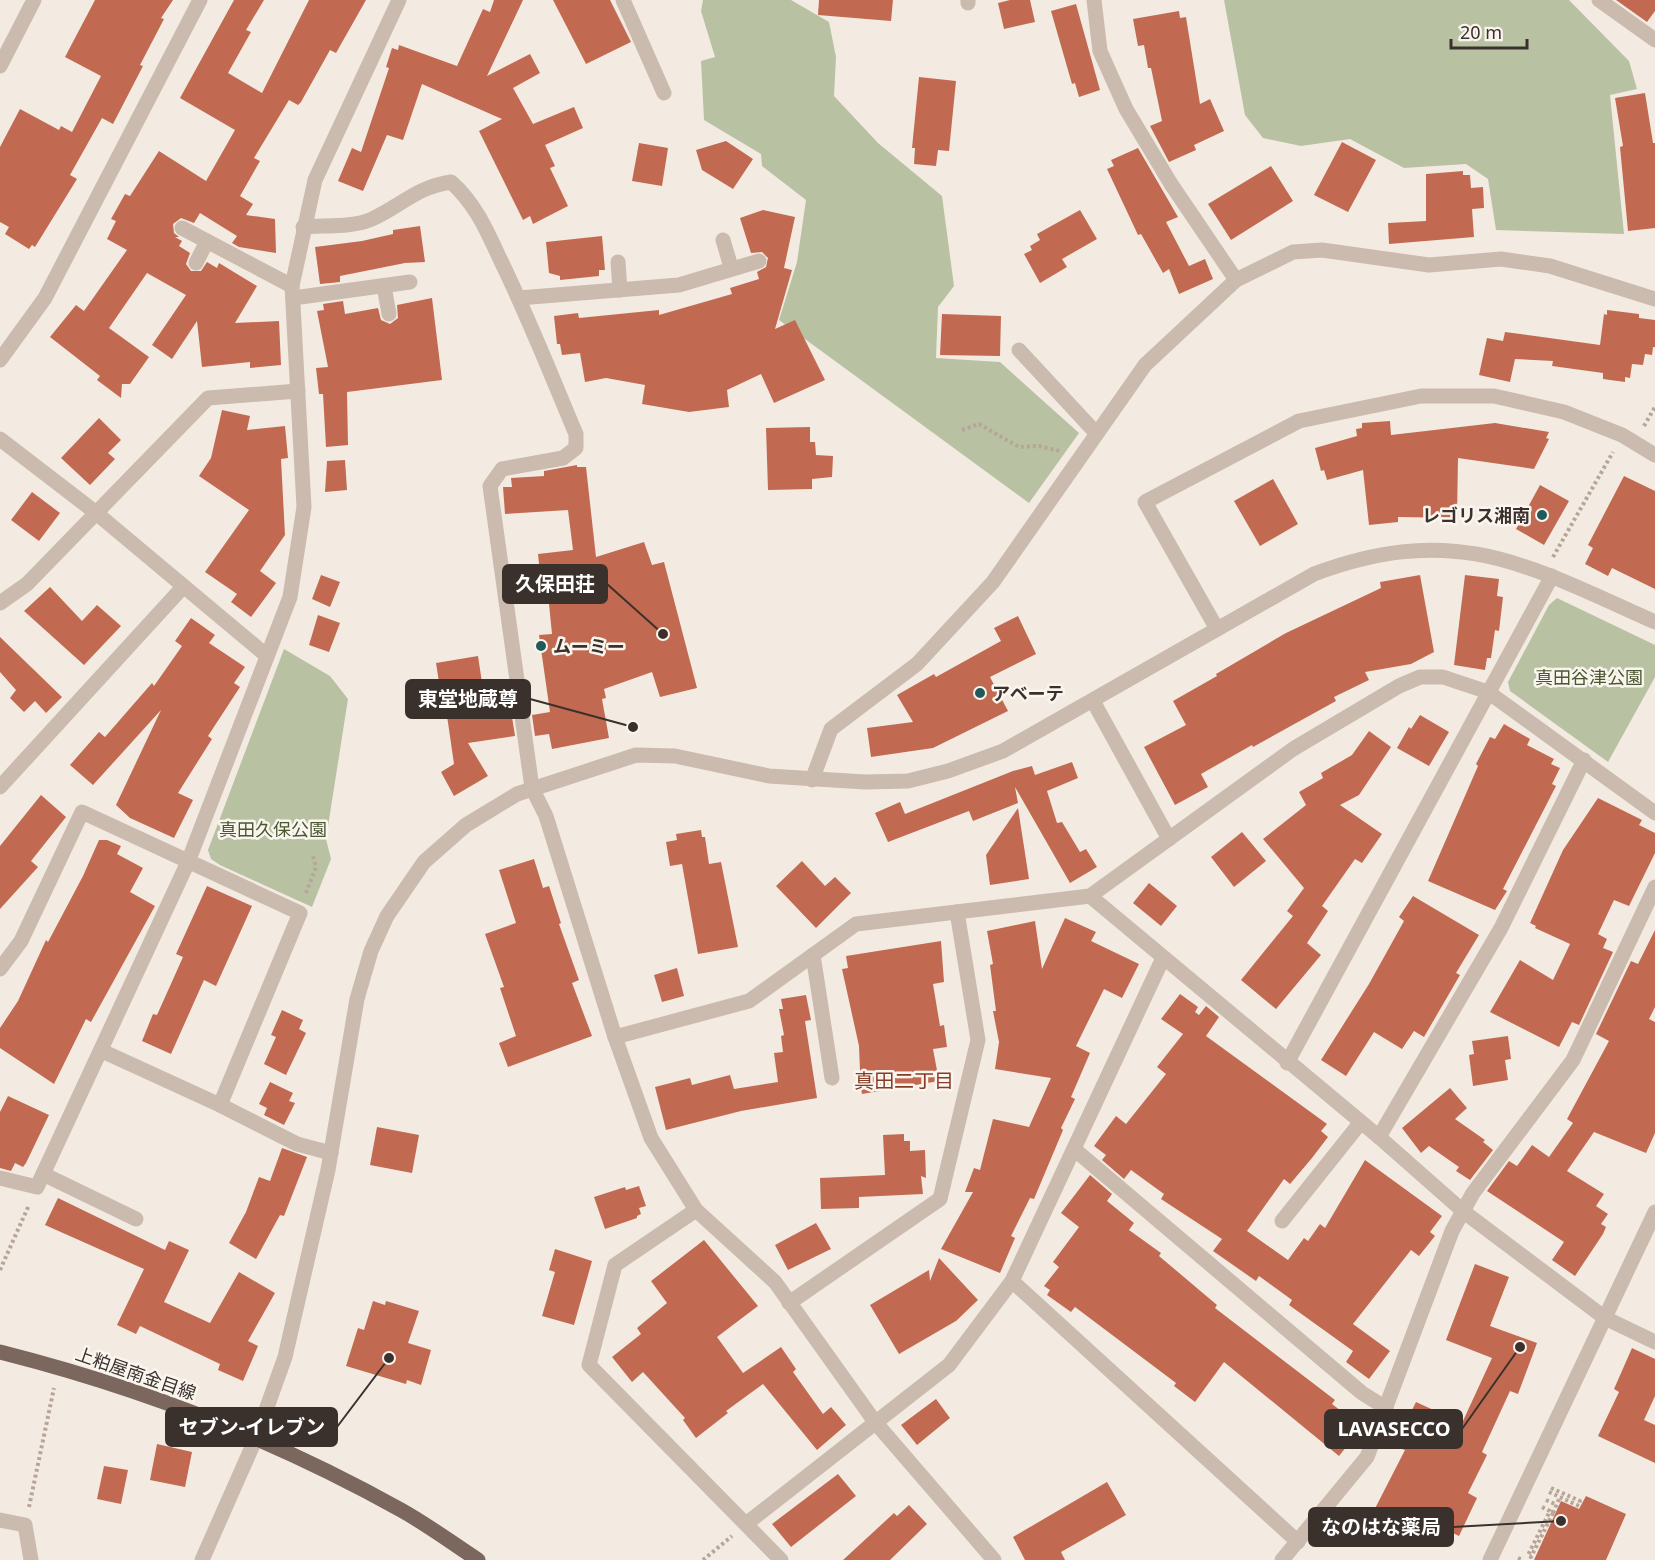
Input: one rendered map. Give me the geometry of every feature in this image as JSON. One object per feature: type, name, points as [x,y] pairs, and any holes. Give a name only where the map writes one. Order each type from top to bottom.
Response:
[{"type":"main road","name":"上粕屋南金目線","points":[[0,1352],[58,1366],[223,1424],[256,1438],[403,1511],[478,1560]]},
{"type":"street","points":[[0,66],[34,0]]},
{"type":"street","points":[[0,360],[45,298],[200,0]]},
{"type":"street","points":[[0,1178],[37,1187],[102,1051],[188,861],[290,597],[304,507],[292,292],[303,227],[315,180],[399,0]]},
{"type":"street","points":[[623,0],[664,93]]},
{"type":"street","points":[[1094,0],[1100,51],[1126,109],[1172,184],[1236,280]]},
{"type":"street","points":[[1599,0],[1655,40]]},
{"type":"street","points":[[303,227],[356,223],[372,219],[409,195],[451,182],[463,192],[477,212],[519,298],[576,434],[576,448],[563,458],[502,469],[490,486],[532,789],[546,816],[615,1037],[651,1138],[696,1210],[775,1282],[875,1422],[994,1560]]},
{"type":"street","points":[[182,228],[292,292],[410,282]]},
{"type":"street","points":[[723,240],[731,267]]},
{"type":"street","points":[[196,263],[207,241]]},
{"type":"street","points":[[812,780],[831,729],[917,664],[993,582],[1145,365],[1236,280],[1293,252],[1322,250],[1429,265],[1501,259],[1550,266],[1655,299]]},
{"type":"street","points":[[519,298],[679,285],[731,267],[759,261]]},
{"type":"street","points":[[618,262],[620,290]]},
{"type":"street","points":[[384,286],[389,314]]},
{"type":"street","points":[[1019,350],[1096,433]]},
{"type":"street","points":[[0,603],[27,584],[208,398],[298,391]]},
{"type":"street","points":[[1216,629],[1145,502],[1299,421],[1421,396],[1494,396],[1564,412],[1622,435],[1655,455]]},
{"type":"street","points":[[0,439],[95,512],[267,656]]},
{"type":"street","points":[[202,1560],[256,1438],[285,1357],[331,1153],[357,999],[371,951],[387,916],[404,887],[441,846],[466,825],[517,794],[609,762],[650,753],[769,777],[812,780],[908,781],[948,771],[1003,751],[1093,702],[1314,574],[1355,559],[1379,554],[1435,549],[1501,557],[1552,576],[1655,622]]},
{"type":"street","points":[[1287,1063],[1552,576]]},
{"type":"street","points":[[0,787],[183,587]]},
{"type":"street","points":[[615,1037],[749,1001],[856,924],[1090,896],[1293,749],[1399,686],[1420,677],[1443,677],[1488,692],[1655,813]]},
{"type":"street","points":[[1093,702],[1169,839]]},
{"type":"street","points":[[1379,1137],[1501,928],[1584,760]]},
{"type":"street","points":[[0,969],[21,941],[82,812],[300,913],[220,1105]]},
{"type":"street","points":[[1282,1560],[1367,1457],[1452,1231],[1473,1193],[1573,1060],[1655,887]]},
{"type":"street","points":[[1090,896],[1287,1063],[1379,1137],[1464,1212],[1605,1318],[1655,1342]]},
{"type":"street","points":[[789,1303],[940,1199],[978,1040],[957,912]]},
{"type":"street","points":[[813,955],[832,1078]]},
{"type":"street","points":[[746,1524],[949,1365],[1012,1281],[1163,958]]},
{"type":"street","points":[[102,1051],[220,1105],[297,1144],[331,1153]]},
{"type":"street","points":[[1282,1221],[1361,1122]]},
{"type":"street","points":[[1074,1149],[1362,1393],[1386,1408]]},
{"type":"street","points":[[43,1174],[136,1219]]},
{"type":"street","points":[[696,1210],[615,1265],[589,1365],[781,1560]]},
{"type":"street","points":[[1490,1560],[1655,1212]]},
{"type":"street","points":[[1012,1281],[1298,1542]]},
{"type":"street","points":[[0,1520],[25,1525],[31,1560]]},
{"type":"path","points":[[962,430],[979,424],[1019,447],[1039,446],[1080,458]]},
{"type":"path","points":[[1552,559],[1622,435]]},
{"type":"path","points":[[302,903],[316,867],[313,856]]},
{"type":"path","points":[[0,1270],[30,1202]]},
{"type":"path","points":[[25,1525],[58,1366]]},
{"type":"path","points":[[1550,1490],[1580,1501],[1580,1506],[1560,1497],[1550,1490]]},
{"type":"path","points":[[1542,1507],[1550,1511],[1528,1556],[1531,1557],[1560,1497]]},
{"type":"path","points":[[1546,1500],[1557,1505]]},
{"type":"path","points":[[1531,1560],[1537,1552],[1554,1511]]},
{"type":"path","points":[[704,1560],[746,1524]]},
{"type":"green space","points":[[703,0],[791,0],[829,22],[836,57],[834,96],[878,143],[942,196],[954,286],[938,307],[936,358],[1000,362],[1079,433],[1029,503],[779,320],[797,262],[806,200],[762,166],[761,154],[704,120],[701,61],[715,57],[701,11]]},
{"type":"green space","points":[[1224,0],[1569,0],[1629,61],[1637,89],[1610,95],[1624,234],[1496,230],[1488,179],[1466,164],[1404,168],[1350,139],[1301,146],[1263,138],[1245,115]]},
{"type":"green space","name":"真田谷津公園","points":[[1557,598],[1655,645],[1655,677],[1608,762],[1510,691],[1508,682],[1549,605]]},
{"type":"green space","name":"真田久保公園","points":[[284,649],[330,676],[348,699],[326,839],[331,859],[312,907],[220,865],[211,859],[208,850]]},
{"type":"building","points":[[95,0],[173,0],[161,18],[164,19],[140,65],[143,66],[113,124],[102,118],[70,175],[77,179],[35,247],[32,245],[29,249],[5,234],[9,227],[0,222],[0,147],[20,109],[59,130],[61,126],[72,132],[101,76],[65,57]]},
{"type":"building","points":[[234,0],[264,0],[246,30],[251,32],[228,73],[262,93],[309,0],[366,0],[336,53],[330,50],[301,102],[298,105],[289,100],[254,158],[260,161],[240,196],[253,204],[246,215],[275,219],[276,253],[239,247],[232,243],[237,236],[200,213],[194,223],[181,218],[173,224],[174,233],[179,237],[175,237],[182,241],[179,246],[190,253],[186,264],[191,271],[201,271],[207,262],[217,268],[219,263],[257,286],[235,323],[279,321],[281,365],[250,368],[250,362],[202,367],[197,321],[172,359],[152,345],[186,295],[147,273],[109,328],[149,357],[130,384],[122,384],[121,398],[97,380],[100,376],[50,337],[76,305],[84,311],[127,250],[107,239],[116,221],[111,219],[125,194],[130,196],[159,151],[206,181],[235,130],[180,98]]},
{"type":"building","points":[[494,0],[523,0],[487,76],[530,54],[540,73],[513,88],[533,124],[574,107],[583,128],[545,145],[555,166],[550,168],[568,206],[533,224],[530,216],[523,220],[479,131],[502,119],[422,84],[403,140],[387,135],[363,191],[338,181],[352,148],[361,152],[389,68],[386,67],[392,48],[398,50],[399,45],[457,66],[483,9],[490,12]]},
{"type":"building","points":[[553,0],[610,0],[631,42],[586,64]]},
{"type":"building","points":[[819,0],[893,0],[891,21],[818,15]]},
{"type":"building","points":[[1010,0],[1030,0],[1035,22],[1004,29],[998,3]]},
{"type":"building","points":[[1616,0],[1655,0],[1655,11],[1647,22]]},
{"type":"building","points":[[1076,4],[1100,90],[1079,97],[1075,83],[1072,84],[1051,11]]},
{"type":"building","points":[[1179,11],[1180,18],[1186,17],[1200,104],[1210,99],[1224,131],[1194,145],[1196,150],[1169,162],[1150,126],[1162,121],[1151,68],[1148,68],[1144,45],[1138,46],[1133,19]]},
{"type":"building","points":[[919,77],[956,81],[949,151],[938,150],[936,166],[914,164],[915,148],[912,148]]},
{"type":"building","points":[[1645,93],[1653,143],[1655,143],[1655,228],[1628,231],[1620,147],[1623,146],[1615,98]]},
{"type":"building","points":[[726,141],[753,159],[733,189],[702,170],[696,150]]},
{"type":"building","points":[[1342,142],[1376,160],[1348,212],[1314,195]]},
{"type":"building","points":[[639,143],[668,148],[662,186],[632,181]]},
{"type":"building","points":[[1138,148],[1178,217],[1166,222],[1189,266],[1205,259],[1213,279],[1179,294],[1169,269],[1163,273],[1141,234],[1138,235],[1107,169],[1114,166],[1111,160]]},
{"type":"building","points":[[1271,166],[1293,201],[1231,240],[1208,204]]},
{"type":"building","points":[[1463,171],[1463,175],[1470,175],[1471,188],[1483,187],[1484,208],[1472,209],[1474,237],[1389,244],[1388,223],[1426,221],[1426,174]]},
{"type":"building","points":[[763,210],[795,217],[784,268],[792,270],[775,329],[795,320],[825,380],[774,403],[761,374],[727,390],[729,407],[689,412],[642,404],[645,385],[606,378],[585,382],[580,353],[562,355],[560,344],[557,344],[554,316],[578,313],[579,318],[659,310],[659,315],[732,294],[730,288],[759,279],[757,272],[766,267],[768,258],[762,252],[751,253],[740,218]]},
{"type":"building","points":[[1080,210],[1097,239],[1062,259],[1067,267],[1040,283],[1024,254],[1032,250],[1030,246],[1040,240],[1037,234]]},
{"type":"building","points":[[420,226],[425,262],[405,263],[340,276],[340,282],[320,284],[315,247],[362,241],[393,234],[393,230]]},
{"type":"building","points":[[602,236],[605,270],[599,270],[599,276],[560,280],[560,276],[549,273],[546,242]]},
{"type":"building","points":[[432,298],[442,380],[347,392],[348,445],[326,447],[323,394],[319,394],[316,368],[328,367],[317,311],[324,310],[323,304],[343,301],[345,314],[378,308],[381,320],[390,324],[398,318],[397,305]]},
{"type":"building","points":[[1607,310],[1639,314],[1639,318],[1655,320],[1655,347],[1653,347],[1652,355],[1645,354],[1643,365],[1632,364],[1630,378],[1625,377],[1625,382],[1603,379],[1603,373],[1552,366],[1553,361],[1515,359],[1510,382],[1479,375],[1487,338],[1503,341],[1505,332],[1600,345],[1604,314],[1607,315]]},
{"type":"building","points":[[942,314],[1001,316],[1000,356],[940,355]]},
{"type":"building","points":[[222,410],[250,416],[247,430],[285,426],[288,458],[281,459],[285,535],[260,571],[276,583],[251,617],[231,602],[237,594],[205,572],[249,510],[199,476],[211,458]]},
{"type":"building","points":[[99,418],[121,440],[108,453],[115,459],[90,485],[61,458]]},
{"type":"building","points":[[1390,421],[1391,435],[1495,423],[1549,432],[1546,438],[1549,439],[1534,469],[1458,458],[1457,518],[1398,517],[1398,522],[1369,525],[1363,470],[1327,480],[1324,470],[1321,471],[1315,448],[1357,436],[1356,429],[1362,428],[1362,423]]},
{"type":"building","points":[[810,427],[810,442],[815,442],[816,455],[833,456],[832,477],[812,479],[812,489],[768,490],[766,428]]},
{"type":"building","points":[[345,460],[347,490],[325,492],[327,461]]},
{"type":"building","points":[[577,465],[577,467],[586,467],[596,557],[644,542],[652,565],[664,562],[697,688],[660,697],[652,672],[604,689],[606,698],[602,699],[609,738],[552,749],[549,734],[535,736],[532,715],[550,712],[539,635],[552,634],[548,594],[535,595],[533,575],[540,574],[538,554],[573,550],[568,510],[505,514],[503,487],[512,487],[511,478],[544,476],[544,471]]},
{"type":"building","points":[[1624,476],[1655,491],[1655,589],[1612,568],[1608,576],[1585,564],[1593,548],[1588,545]]},
{"type":"building","points":[[1273,479],[1298,524],[1260,546],[1234,501]]},
{"type":"building","name":"レゴリス湘南","points":[[1540,485],[1569,501],[1544,545],[1516,529]]},
{"type":"building","points":[[32,492],[60,513],[39,541],[11,520]]},
{"type":"building","points":[[321,575],[340,582],[330,607],[312,599]]},
{"type":"building","points":[[1420,575],[1434,652],[1411,664],[1365,672],[1369,680],[1334,697],[1336,701],[1201,774],[1208,787],[1175,805],[1144,747],[1186,725],[1173,701],[1286,633],[1381,588],[1380,582]]},
{"type":"building","points":[[1465,575],[1499,579],[1497,596],[1503,597],[1499,631],[1495,630],[1491,658],[1487,658],[1485,670],[1454,665]]},
{"type":"building","points":[[50,587],[82,621],[97,605],[121,626],[84,665],[24,611]]},
{"type":"building","points":[[318,615],[340,623],[329,652],[309,645]]},
{"type":"building","points":[[1018,616],[1036,654],[990,677],[1008,711],[933,748],[871,757],[867,728],[913,722],[897,695],[934,674],[936,677],[1001,641],[994,628]]},
{"type":"building","points":[[191,618],[215,635],[209,643],[245,667],[234,683],[240,687],[208,736],[212,739],[178,793],[193,800],[174,838],[130,818],[116,805],[161,710],[93,785],[70,765],[99,732],[105,737],[152,683],[154,686],[182,646],[175,641]]},
{"type":"building","points":[[0,637],[62,697],[46,713],[35,701],[24,712],[10,698],[16,690],[0,672]]},
{"type":"building","points":[[478,656],[486,709],[504,706],[506,718],[512,717],[515,736],[468,743],[488,776],[454,796],[441,772],[454,764],[444,695],[441,695],[436,663]]},
{"type":"building","points":[[1420,715],[1449,732],[1429,766],[1397,748],[1409,727],[1411,729]]},
{"type":"building","points":[[1504,724],[1530,739],[1527,745],[1554,759],[1551,764],[1560,768],[1552,784],[1556,786],[1503,889],[1507,891],[1495,910],[1428,881],[1478,766],[1476,764],[1490,737],[1495,739]]},
{"type":"building","points":[[1369,731],[1391,747],[1359,795],[1340,805],[1382,834],[1362,863],[1355,859],[1322,906],[1328,911],[1307,943],[1321,955],[1276,1009],[1241,980],[1293,916],[1287,911],[1304,888],[1263,839],[1306,805],[1299,792],[1323,778],[1321,773],[1352,755]]},
{"type":"building","points":[[1072,762],[1078,778],[1047,791],[1057,823],[1062,822],[1080,852],[1086,849],[1097,867],[1070,883],[1015,787],[1018,803],[973,821],[969,811],[888,842],[875,813],[900,802],[905,814],[1013,771],[1032,766],[1035,775]]},
{"type":"building","points":[[41,795],[66,817],[31,861],[38,867],[0,909],[0,846]]},
{"type":"building","points":[[1598,798],[1642,820],[1639,825],[1655,833],[1655,853],[1629,906],[1614,900],[1598,934],[1607,939],[1603,948],[1613,952],[1579,1025],[1572,1022],[1559,1047],[1490,1012],[1520,960],[1553,980],[1570,944],[1535,928],[1536,926],[1530,923],[1563,850]]},
{"type":"building","points":[[1018,808],[1029,879],[990,885],[986,855]]},
{"type":"building","points":[[701,830],[702,837],[705,837],[709,864],[721,862],[738,947],[698,954],[682,864],[670,866],[666,842],[677,840],[676,834]]},
{"type":"building","points":[[1242,832],[1266,861],[1234,887],[1211,857]]},
{"type":"building","points":[[99,840],[107,840],[121,846],[117,854],[143,868],[130,892],[155,906],[91,1022],[86,1019],[54,1084],[0,1048],[0,1028],[18,1001],[46,940],[48,942]]},
{"type":"building","points":[[534,859],[543,888],[549,886],[561,923],[559,924],[579,980],[572,983],[592,1036],[508,1067],[499,1043],[516,1036],[500,988],[504,987],[485,934],[516,923],[499,870]]},
{"type":"building","points":[[802,861],[825,886],[835,877],[851,893],[816,928],[776,886]]},
{"type":"building","points":[[1149,883],[1177,906],[1161,926],[1133,903]]},
{"type":"building","points":[[207,886],[252,906],[216,986],[204,980],[171,1054],[142,1041],[153,1014],[157,1015],[183,957],[176,954]]},
{"type":"building","points":[[1413,896],[1479,935],[1456,973],[1460,975],[1424,1037],[1414,1031],[1402,1049],[1374,1032],[1346,1076],[1321,1060],[1369,984],[1404,921],[1399,917]]},
{"type":"building","points":[[1065,918],[1096,932],[1091,941],[1139,964],[1122,998],[1104,989],[1076,1046],[1090,1053],[1071,1097],[1075,1099],[1061,1128],[1063,1130],[1034,1199],[1030,1198],[1011,1236],[1015,1238],[1000,1273],[941,1249],[973,1192],[965,1192],[974,1168],[980,1170],[993,1119],[1029,1127],[1051,1078],[995,1069],[999,1042],[993,1011],[996,1011],[990,965],[993,964],[987,931],[1035,921],[1042,969]]},
{"type":"building","points":[[1655,930],[1655,1007],[1649,1019],[1655,1022],[1655,1133],[1646,1153],[1594,1132],[1567,1171],[1604,1194],[1596,1206],[1608,1214],[1601,1224],[1606,1227],[1603,1234],[1575,1276],[1552,1260],[1564,1242],[1487,1191],[1509,1161],[1517,1166],[1532,1145],[1549,1157],[1573,1123],[1567,1119],[1609,1041],[1596,1034],[1631,961],[1638,964]]},
{"type":"building","points":[[941,941],[944,982],[933,984],[940,1026],[944,1025],[947,1047],[933,1049],[939,1081],[862,1094],[858,1071],[860,1071],[859,1046],[842,969],[848,968],[846,956]]},
{"type":"building","points":[[677,968],[684,996],[662,1002],[654,975]]},
{"type":"building","points":[[1180,994],[1198,1007],[1195,1012],[1199,1015],[1206,1006],[1219,1017],[1206,1036],[1327,1124],[1321,1131],[1328,1137],[1290,1184],[1284,1179],[1247,1231],[1288,1260],[1304,1238],[1308,1241],[1320,1224],[1325,1228],[1365,1160],[1442,1216],[1430,1232],[1435,1236],[1419,1256],[1411,1250],[1353,1324],[1390,1351],[1369,1379],[1346,1362],[1353,1351],[1289,1305],[1292,1300],[1259,1276],[1256,1281],[1213,1251],[1222,1239],[1161,1199],[1164,1194],[1131,1170],[1124,1179],[1102,1160],[1106,1155],[1094,1146],[1116,1116],[1126,1124],[1166,1074],[1157,1067],[1183,1034],[1161,1019]]},
{"type":"building","points":[[806,995],[811,1020],[805,1021],[817,1098],[741,1111],[666,1130],[655,1087],[690,1078],[692,1085],[730,1075],[734,1089],[778,1082],[774,1053],[783,1052],[781,1036],[784,1035],[779,1009],[783,1009],[781,999]]},
{"type":"building","points":[[282,1010],[303,1020],[299,1029],[306,1033],[286,1075],[264,1064],[276,1037],[271,1035]]},
{"type":"building","points":[[1508,1036],[1511,1059],[1505,1060],[1508,1080],[1473,1086],[1469,1055],[1474,1054],[1472,1041]]},
{"type":"building","points":[[270,1082],[293,1093],[289,1101],[295,1103],[284,1125],[264,1115],[267,1108],[259,1104]]},
{"type":"building","points":[[1450,1088],[1467,1108],[1455,1119],[1485,1140],[1483,1142],[1493,1150],[1470,1180],[1456,1171],[1459,1167],[1429,1146],[1421,1153],[1402,1128]]},
{"type":"building","points":[[8,1096],[49,1115],[26,1163],[23,1167],[15,1163],[11,1171],[0,1168],[0,1112]]},
{"type":"building","points":[[377,1127],[419,1135],[412,1173],[370,1165]]},
{"type":"building","points":[[904,1134],[904,1141],[910,1141],[910,1151],[925,1150],[926,1178],[921,1176],[923,1194],[859,1197],[859,1208],[821,1209],[820,1178],[885,1175],[883,1135]]},
{"type":"building","points":[[282,1148],[307,1157],[284,1216],[280,1215],[256,1259],[229,1243],[246,1212],[259,1177],[270,1181]]},
{"type":"building","points":[[1090,1175],[1112,1194],[1107,1201],[1134,1223],[1129,1230],[1161,1253],[1159,1256],[1217,1305],[1215,1308],[1335,1400],[1332,1404],[1362,1427],[1339,1456],[1224,1362],[1195,1402],[1174,1386],[1176,1383],[1075,1307],[1071,1312],[1047,1295],[1050,1290],[1044,1286],[1059,1267],[1053,1262],[1079,1227],[1061,1213]]},
{"type":"building","points":[[639,1186],[646,1206],[639,1208],[641,1214],[637,1218],[605,1229],[594,1197],[625,1187],[626,1190]]},
{"type":"building","points":[[58,1198],[165,1250],[169,1241],[189,1250],[164,1302],[210,1323],[239,1272],[275,1293],[248,1341],[258,1346],[243,1381],[218,1370],[220,1364],[140,1326],[136,1334],[117,1325],[144,1269],[45,1225]]},
{"type":"building","points":[[816,1223],[831,1249],[788,1270],[775,1245]]},
{"type":"building","points":[[704,1240],[758,1306],[717,1337],[743,1373],[781,1347],[796,1369],[793,1372],[823,1414],[831,1407],[846,1425],[817,1450],[763,1384],[726,1411],[728,1413],[696,1438],[683,1420],[685,1418],[643,1372],[632,1382],[612,1357],[641,1334],[637,1328],[667,1303],[651,1281]]},
{"type":"building","points":[[555,1249],[592,1261],[574,1325],[542,1316],[555,1272],[549,1270]]},
{"type":"building","points":[[939,1258],[978,1300],[956,1321],[899,1354],[870,1305],[929,1270],[930,1281]]},
{"type":"building","points":[[1475,1264],[1509,1277],[1490,1326],[1537,1343],[1518,1394],[1510,1391],[1482,1452],[1487,1455],[1468,1493],[1477,1498],[1459,1536],[1410,1513],[1394,1543],[1365,1528],[1405,1450],[1402,1449],[1412,1427],[1405,1424],[1416,1402],[1462,1423],[1492,1358],[1446,1340]]},
{"type":"building","points":[[373,1301],[385,1305],[386,1301],[419,1311],[408,1343],[431,1350],[421,1385],[407,1380],[406,1384],[346,1366],[358,1328],[364,1330]]},
{"type":"building","points":[[1632,1348],[1655,1359],[1655,1396],[1644,1420],[1655,1425],[1655,1463],[1598,1436],[1619,1392],[1614,1389]]},
{"type":"building","points":[[936,1399],[950,1418],[917,1445],[901,1425]]},
{"type":"building","points":[[157,1444],[192,1452],[185,1487],[150,1480]]},
{"type":"building","points":[[104,1466],[128,1470],[121,1504],[97,1499]]},
{"type":"building","points":[[838,1474],[856,1496],[791,1547],[772,1524]]},
{"type":"building","points":[[1107,1482],[1126,1515],[1061,1552],[1065,1560],[1025,1560],[1013,1537]]},
{"type":"building","points":[[1586,1496],[1626,1514],[1606,1560],[1534,1560],[1561,1501],[1579,1509]]},
{"type":"building","points":[[909,1505],[927,1524],[890,1560],[843,1560],[894,1513],[897,1516]]},
{"type":"place","name":"レゴリス湘南","points":[[1542,515]]},
{"type":"place","name":"久保田荘","points":[[663,634]]},
{"type":"place","name":"ムーミー","points":[[541,646]]},
{"type":"place","name":"アベーテ","points":[[980,693]]},
{"type":"place","name":"東堂地蔵尊","points":[[633,727]]},
{"type":"place","name":"LAVASECCO","points":[[1520,1347]]},
{"type":"place","name":"セブン-イレブン","points":[[389,1358]]},
{"type":"place","name":"なのはな薬局","points":[[1561,1521]]},
{"type":"district","name":"真田二丁目","points":[[904,1080]]}]
